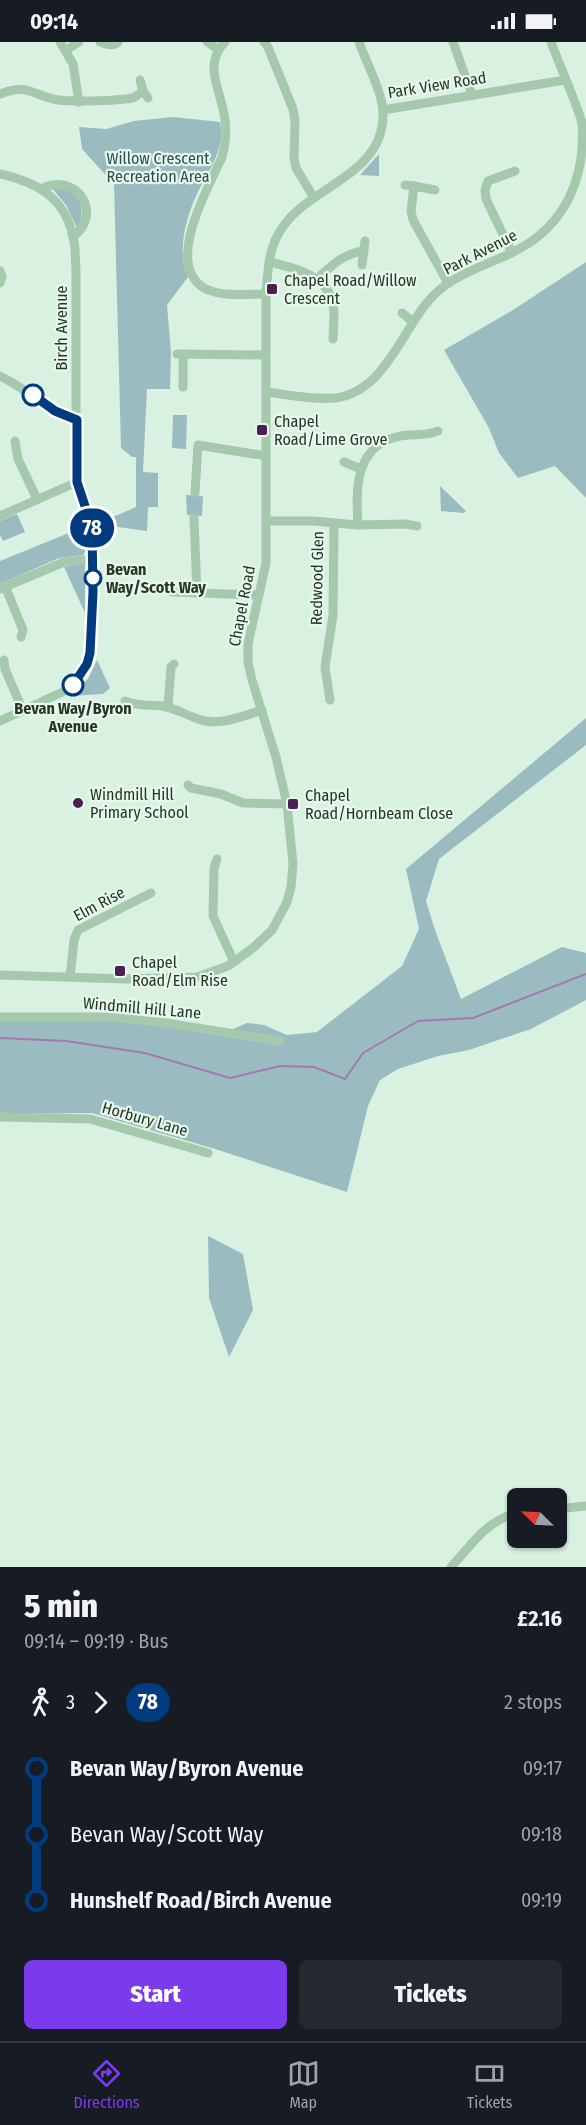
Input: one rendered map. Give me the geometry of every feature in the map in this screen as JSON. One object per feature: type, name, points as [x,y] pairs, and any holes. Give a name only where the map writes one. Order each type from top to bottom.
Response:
[{"type":"street","points":[[79,42],[63,46],[76,74],[79,102]]},
{"type":"street","points":[[100,42],[108,45],[118,42]]},
{"type":"street","points":[[207,42],[221,46],[215,55],[214,72],[224,114],[225,147],[195,216],[189,267],[196,280],[207,289],[226,293],[266,294]]},
{"type":"street","points":[[264,42],[292,109],[295,121],[296,168],[314,198]]},
{"type":"street","name":"Park View Road","points":[[359,42],[383,110],[565,80]]},
{"type":"street","points":[[453,42],[472,95]]},
{"type":"street","name":"Park Avenue","points":[[267,393],[325,398],[349,395],[365,386],[383,369],[412,321],[430,299],[448,283],[544,235],[559,220],[572,202],[583,174],[585,149],[582,124],[551,42]]},
{"type":"street","points":[[1,91],[31,90],[58,100],[79,102],[127,99],[146,94],[140,80]]},
{"type":"street","name":"Chapel Road","points":[[0,975],[189,978],[212,973],[234,962],[253,948],[272,930],[287,902],[293,864],[287,804],[248,662],[248,644],[266,563],[266,294],[269,262],[281,230],[291,217],[314,198],[351,174],[368,157],[381,131],[383,110]]},
{"type":"street","points":[[512,253],[486,199],[485,190],[488,181],[515,171]]},
{"type":"street","name":"Birch Avenue","points":[[0,174],[25,180],[41,189],[58,204],[65,214],[73,237],[76,270],[77,482],[92,527],[93,559],[92,634],[87,664],[69,689],[0,721]]},
{"type":"street","name":"Birch Avenue","points":[[41,189],[50,184],[66,186],[74,189],[86,204],[85,223],[81,231],[73,237]]},
{"type":"street","points":[[435,190],[409,185],[411,211],[413,220],[448,283]]},
{"type":"street","points":[[362,265],[365,241]]},
{"type":"street","points":[[317,279],[341,259],[364,251]]},
{"type":"street","points":[[269,262],[300,270],[317,279],[328,291],[332,300],[333,339]]},
{"type":"street","points":[[0,271],[2,278],[0,283]]},
{"type":"street","points":[[402,313],[412,321]]},
{"type":"street","points":[[183,387],[180,354],[266,356]]},
{"type":"street","points":[[0,376],[15,383],[55,411],[77,420]]},
{"type":"street","points":[[358,525],[357,493],[361,469],[366,460],[389,440],[415,434],[432,434],[438,431]]},
{"type":"street","points":[[15,441],[18,459],[37,499]]},
{"type":"street","points":[[187,444],[266,456]]},
{"type":"street","points":[[195,493],[198,445]]},
{"type":"street","points":[[344,462],[361,469]]},
{"type":"street","points":[[0,516],[77,482]]},
{"type":"street","points":[[194,518],[197,593]]},
{"type":"street","name":"Redwood Glen","points":[[266,521],[314,521],[334,524],[333,615],[325,667],[330,700]]},
{"type":"street","points":[[334,524],[417,526]]},
{"type":"street","points":[[21,637],[23,630],[2,587],[64,562],[93,559]]},
{"type":"street","points":[[172,592],[259,595]]},
{"type":"street","points":[[4,660],[5,669],[23,711]]},
{"type":"street","points":[[168,707],[171,667],[174,664]]},
{"type":"street","points":[[125,701],[135,705],[168,707],[210,722],[262,710]]},
{"type":"street","points":[[188,785],[191,788],[221,794],[243,803],[287,804]]},
{"type":"street","points":[[217,859],[214,868],[213,916],[234,962]]},
{"type":"street","name":"Elm Rise","points":[[70,977],[74,940],[78,930],[148,899]]},
{"type":"street","name":"Windmill Hill Lane","points":[[0,1017],[110,1017],[166,1023],[280,1041]]},
{"type":"street","name":"Horbury Lane","points":[[0,1117],[90,1119],[208,1153]]},
{"type":"street","points":[[567,1508],[586,1506]]},
{"type":"street","points":[[451,1567],[488,1527],[496,1520],[507,1517]]},
{"type":"green space","name":"Willow Crescent Recreation Area","points":[[173,117],[220,122],[221,132],[218,151],[196,196],[186,226],[183,257],[188,277],[167,305],[171,352],[170,389],[147,389],[143,472],[158,473],[158,507],[148,507],[147,531],[111,526],[111,518],[136,507],[136,457],[132,457],[121,448],[114,184],[82,149],[79,127],[106,129],[134,121]]},
{"type":"green space","points":[[379,154],[379,176],[360,175]]},
{"type":"green space","points":[[52,188],[69,191],[79,199],[82,212],[78,230],[66,205]]},
{"type":"green space","points":[[586,262],[586,498],[555,466],[518,478],[499,453],[489,428],[444,350],[513,310]]},
{"type":"green space","points":[[173,415],[187,415],[186,449],[172,448]]},
{"type":"green space","points":[[440,486],[466,511],[464,513],[441,511]]},
{"type":"green space","points":[[186,495],[203,496],[202,516],[187,515]]},
{"type":"green space","points":[[17,514],[25,532],[3,541],[0,535],[0,521]]},
{"type":"green space","points":[[86,526],[88,547],[83,555],[59,558],[0,584],[0,561]]},
{"type":"green space","points":[[85,563],[85,613],[64,567]]},
{"type":"green space","points":[[97,660],[110,688],[103,694],[69,696],[88,679]]},
{"type":"green space","points":[[586,718],[586,745],[439,859],[426,901],[461,999],[562,947],[586,953],[586,1000],[531,1029],[469,1050],[438,1056],[398,1069],[380,1080],[368,1106],[347,1192],[215,1149],[92,1113],[0,1114],[0,1021],[109,1020],[199,1030],[219,1035],[247,1023],[264,1025],[287,1035],[317,1032],[402,966],[419,929],[406,869]]},
{"type":"green space","points":[[208,1236],[243,1254],[253,1310],[229,1357],[209,1298]]},
{"type":"waterway","points":[[0,1038],[66,1041],[145,1053],[230,1078],[280,1066],[314,1067],[345,1079],[363,1053],[418,1021],[473,1018],[586,974]]},
{"type":"bus line","name":"78","points":[[33,395],[55,411],[77,420],[77,482],[92,527],[93,592],[90,653],[82,674],[73,685]]},
{"type":"place","name":"Chapel Road/Willow Crescent","points":[[272,289]]},
{"type":"place","name":"Chapel Road/Lime Grove","points":[[262,430]]},
{"type":"place","name":"Bevan Way/Scott Way","points":[[93,578]]},
{"type":"place","name":"Bevan Way/Byron Avenue","points":[[73,685]]},
{"type":"place","name":"Windmill Hill Primary School","points":[[78,803]]},
{"type":"place","name":"Chapel Road/Hornbeam Close","points":[[293,804]]},
{"type":"place","name":"Chapel Road/Elm Rise","points":[[120,971]]}]
